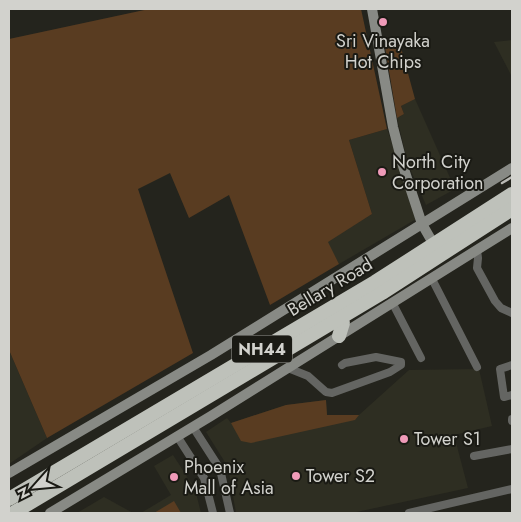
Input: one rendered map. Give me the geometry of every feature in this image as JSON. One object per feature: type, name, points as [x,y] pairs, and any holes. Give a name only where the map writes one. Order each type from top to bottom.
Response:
[{"type":"highway","name":"Bellary Road","points":[[9,491],[248,349],[512,186]]},
{"type":"highway","name":"Bellary Road","points":[[9,500],[375,282],[512,194]]},
{"type":"highway","name":"Bellary Road","points":[[13,513],[382,293],[512,209]]},
{"type":"highway","name":"Bellary Road","points":[[25,513],[341,330],[512,216]]},
{"type":"street","points":[[372,9],[393,127],[403,166],[422,224],[443,262]]},
{"type":"street","points":[[9,474],[211,355],[512,168]]},
{"type":"street","points":[[50,513],[288,368],[341,330],[393,304],[512,228]]},
{"type":"street","points":[[476,250],[478,258],[477,268],[495,301],[501,308],[512,312]]},
{"type":"street","points":[[432,279],[476,367]]},
{"type":"street","points":[[393,304],[421,358]]},
{"type":"street","points":[[288,368],[308,376],[326,392],[332,394],[390,372],[401,365],[401,362],[376,357],[342,365]]},
{"type":"street","points":[[512,364],[500,369],[504,396],[512,395]]},
{"type":"street","points":[[193,427],[220,468],[230,513]]},
{"type":"street","points":[[177,436],[204,478],[212,513]]},
{"type":"street","points":[[474,456],[512,449]]},
{"type":"street","points":[[409,513],[512,489]]},
{"type":"shaded area","points":[[149,9],[361,9],[387,129],[349,140],[372,214],[328,242],[339,264],[270,305],[229,195],[189,218],[170,173],[138,189],[193,353],[47,438],[9,350],[9,39]]},
{"type":"shaded area","points":[[512,40],[512,77],[494,42]]},
{"type":"shaded area","points":[[400,44],[415,99],[401,106],[404,114],[397,118],[385,47]]},
{"type":"shaded area","points":[[415,99],[455,189],[426,205],[408,164],[397,118],[404,114],[401,106]]},
{"type":"shaded area","points":[[387,129],[418,218],[339,264],[327,242],[372,214],[349,140]]},
{"type":"shaded area","points":[[9,350],[47,438],[9,464]]},
{"type":"shaded area","points":[[479,369],[492,426],[454,435],[468,488],[352,513],[236,513],[228,467],[206,432],[227,418],[231,423],[286,405],[326,400],[327,415],[359,415],[409,370]]},
{"type":"shaded area","points":[[326,400],[327,415],[359,415],[355,420],[251,443],[241,441],[231,423],[286,405]]},
{"type":"shaded area","name":"Phoenix Mall of Asia","points":[[173,455],[195,489],[201,513],[141,513],[171,495],[154,466]]},
{"type":"shaded area","points":[[104,497],[133,513],[77,513]]},
{"type":"shaded area","points":[[174,501],[181,513],[154,513]]},
{"type":"railway","points":[[502,183],[512,177]]},
{"type":"place","name":"Sri Vinayaka Hot Chips","points":[[383,22]]},
{"type":"place","name":"North City Corporation","points":[[382,172]]},
{"type":"place","name":"Tower S1","points":[[404,439]]},
{"type":"place","name":"Tower S2","points":[[296,476]]},
{"type":"place","name":"Phoenix Mall of Asia","points":[[174,477]]}]
